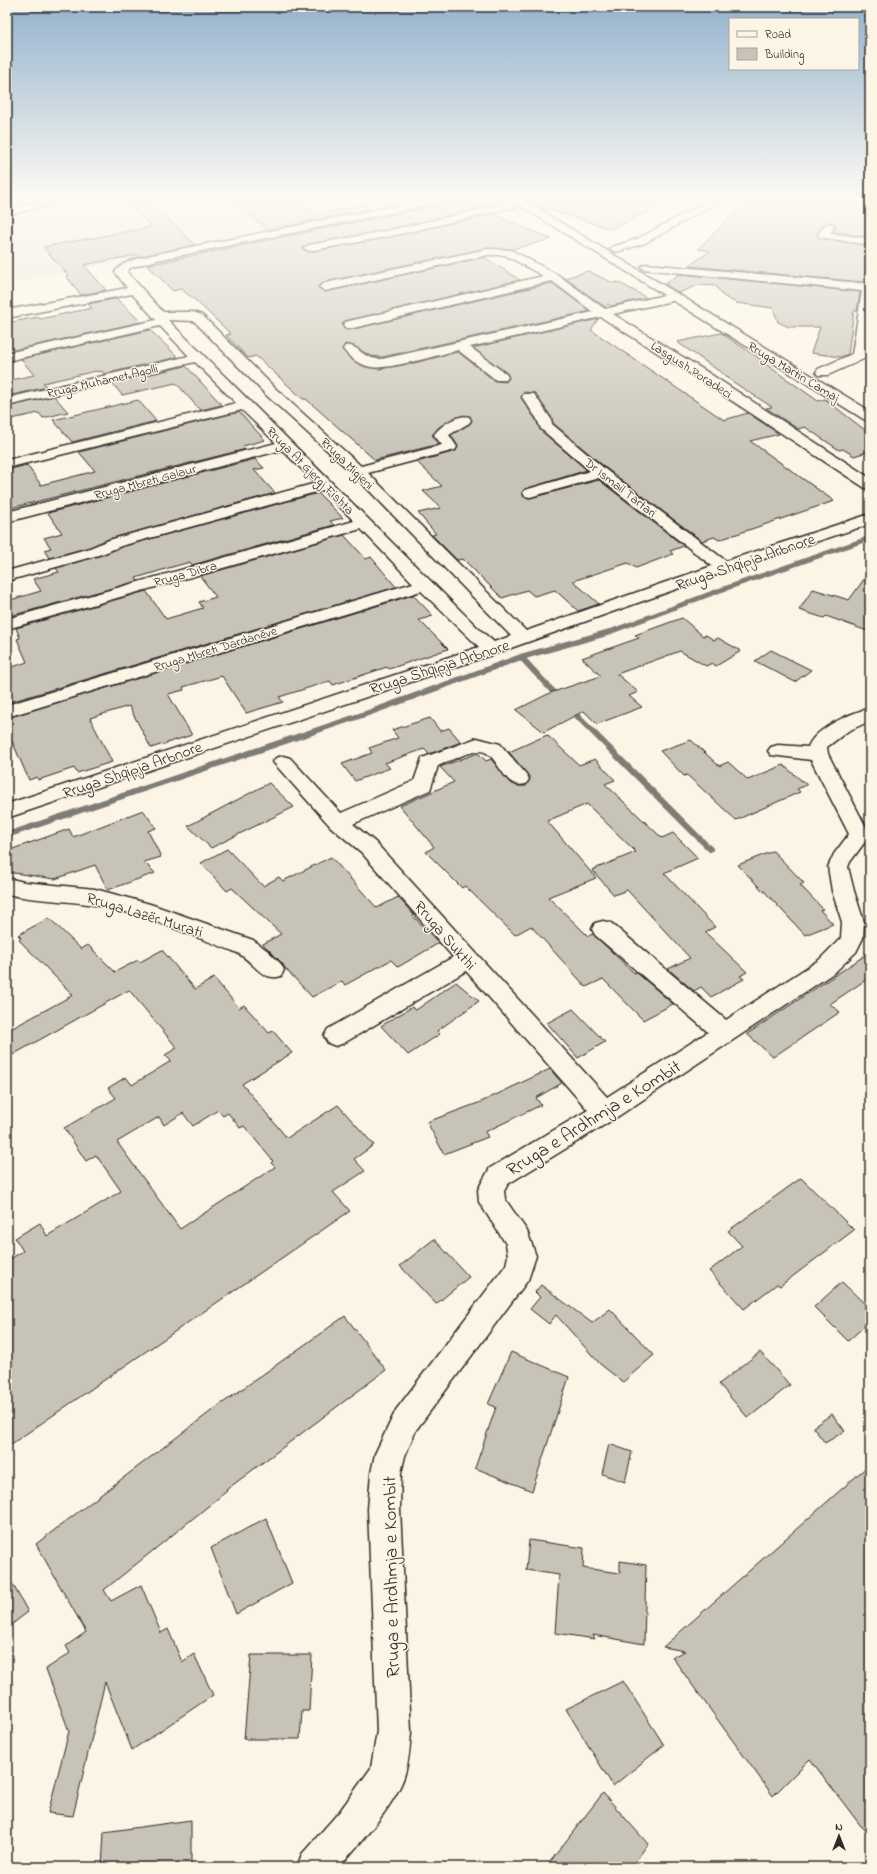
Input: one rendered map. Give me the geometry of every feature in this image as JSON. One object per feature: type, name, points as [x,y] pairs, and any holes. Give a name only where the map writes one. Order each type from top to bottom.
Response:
[{"type":"main road","name":"Rruga At Gjergj Fishta","points":[[131,286],[197,358],[364,522],[423,585],[491,649]]},
{"type":"main road","points":[[349,324],[513,286]]},
{"type":"main road","name":"Lasgush Poradeci","points":[[567,286],[604,314],[700,373],[870,485]]},
{"type":"main road","name":"Rruga Martin Camaj","points":[[657,286],[870,417]]},
{"type":"main road","points":[[679,286],[721,312]]},
{"type":"main road","points":[[853,286],[869,288],[858,353],[865,356]]},
{"type":"main road","points":[[7,314],[134,290]]},
{"type":"main road","points":[[349,349],[365,362],[372,364],[604,314],[673,297]]},
{"type":"main road","name":"Rruga Migjeni","points":[[7,357],[161,319],[186,315],[198,318],[271,392],[358,471],[523,638]]},
{"type":"main road","points":[[460,346],[501,377]]},
{"type":"main road","points":[[823,372],[865,356]]},
{"type":"main road","name":"Rruga Muhamet Agolli","points":[[7,402],[197,358]]},
{"type":"main road","name":"Rruga Martin Camaj","points":[[809,364],[836,381]]},
{"type":"main road","name":"Dr Ismail Tartari","points":[[529,397],[544,419],[546,426],[600,473],[724,567]]},
{"type":"main road","points":[[7,464],[246,405]]},
{"type":"main road","points":[[358,471],[450,447],[448,442],[441,435],[444,431],[464,420]]},
{"type":"main road","name":"Rruga Mbreti Galaur","points":[[7,517],[284,445]]},
{"type":"main road","points":[[530,493],[600,473]]},
{"type":"main road","points":[[7,576],[96,551],[115,543],[325,485]]},
{"type":"main road","name":"Rruga Shqipja Arbnore","points":[[7,811],[491,649],[724,567],[870,518]]},
{"type":"main road","name":"Rruga Dibra","points":[[7,624],[364,522]]},
{"type":"main road","name":"Rruga Mbreti Dardanëve","points":[[7,711],[423,585]]},
{"type":"main road","points":[[778,751],[818,754],[817,746],[823,738],[853,721],[870,714]]},
{"type":"main road","points":[[338,822],[423,785],[429,762],[477,744],[493,748],[519,779]]},
{"type":"main road","name":"Rruga e Ardhmja e Kombit","points":[[315,1867],[353,1824],[386,1777],[391,1760],[394,1731],[384,1509],[386,1473],[390,1454],[406,1420],[518,1271],[522,1256],[518,1240],[492,1202],[491,1190],[499,1176],[605,1112],[827,966],[848,946],[852,938],[853,922],[843,891],[838,867],[841,859],[860,835],[818,754]]},
{"type":"main road","name":"Rruga Sukthi","points":[[283,762],[338,822],[368,847],[605,1112]]},
{"type":"main road","name":"Rruga Lazër Murati","points":[[7,886],[24,890],[95,897],[136,908],[245,946],[260,957],[273,970]]},
{"type":"main road","points":[[603,929],[725,1033]]},
{"type":"main road","points":[[336,1036],[468,959]]},
{"type":"building","points":[[74,286],[103,286],[106,290],[81,295]]},
{"type":"building","points":[[168,286],[319,286],[325,292],[350,286],[492,286],[345,321],[342,324],[344,329],[349,330],[537,286],[557,286],[590,311],[382,357],[370,356],[354,346],[345,344],[342,350],[351,359],[366,367],[379,369],[414,363],[458,352],[495,381],[506,382],[509,378],[507,373],[473,348],[598,319],[591,330],[724,420],[748,413],[779,434],[750,441],[834,501],[719,540],[714,537],[702,541],[607,469],[553,423],[552,418],[535,393],[524,392],[521,398],[536,420],[540,430],[587,470],[525,489],[522,492],[524,497],[530,498],[599,480],[684,546],[670,551],[673,554],[636,568],[628,563],[573,581],[599,604],[578,611],[555,590],[534,596],[527,590],[502,598],[463,559],[457,560],[432,535],[436,534],[418,513],[441,508],[423,491],[442,486],[417,462],[456,451],[458,446],[451,435],[470,424],[472,421],[470,416],[464,415],[454,418],[439,427],[432,435],[439,444],[375,460],[306,399],[303,399],[256,356],[248,358],[226,335],[231,334],[195,300],[181,289],[173,291]]},
{"type":"building","points":[[577,286],[626,286],[647,298],[611,306],[608,304],[605,307]]},
{"type":"building","points":[[669,286],[695,286],[679,293]]},
{"type":"building","points":[[716,286],[804,286],[860,292],[857,311],[854,311],[848,354],[841,357],[811,353],[820,327],[789,327],[778,322],[773,308],[736,303],[723,296]]},
{"type":"building","points":[[114,299],[118,300],[141,322],[14,350],[7,341],[7,323],[38,317],[40,319],[92,308],[88,304]]},
{"type":"building","points":[[150,330],[178,357],[104,374],[102,371],[96,371],[43,383],[47,387],[7,396],[7,381],[34,375],[21,359]]},
{"type":"building","points":[[721,333],[766,363],[764,363],[818,401],[825,399],[870,434],[870,451],[854,456],[843,449],[839,450],[805,427],[798,429],[766,408],[772,407],[727,378],[729,378],[677,342]]},
{"type":"building","points":[[186,366],[222,405],[200,410],[176,383],[122,395],[112,383]]},
{"type":"building","points":[[54,396],[68,412],[43,418],[39,413],[7,420],[7,407]]},
{"type":"building","points":[[138,400],[156,421],[72,442],[53,420]]},
{"type":"building","points":[[239,412],[265,440],[243,446],[246,449],[7,509],[7,470],[27,465],[41,485],[95,471],[79,452]]},
{"type":"building","points":[[255,459],[264,468],[254,470],[275,493],[109,539],[90,547],[49,558],[44,550],[51,548],[44,538],[62,533],[48,513]]},
{"type":"building","points":[[318,493],[343,518],[330,521],[334,525],[192,565],[190,562],[172,567],[136,578],[138,581],[10,616],[7,610],[7,601],[41,591],[33,579],[59,572],[56,568],[102,555],[121,547]]},
{"type":"building","points":[[344,535],[366,559],[371,557],[396,587],[7,703],[7,669],[27,662],[17,639],[20,638],[16,628],[146,591],[166,619],[203,608],[199,602],[216,597],[200,576]]},
{"type":"building","points":[[870,571],[870,632],[826,616],[824,618],[799,610],[813,589],[849,600]]},
{"type":"building","points":[[413,595],[433,616],[419,620],[448,649],[389,669],[387,667],[333,685],[330,681],[279,697],[283,702],[246,713],[222,676],[183,687],[184,690],[168,694],[192,735],[151,748],[129,706],[90,718],[112,762],[77,773],[74,768],[38,780],[37,777],[29,780],[12,741],[7,742],[7,718]]},
{"type":"building","points":[[682,618],[703,636],[706,635],[714,640],[718,638],[741,651],[716,666],[712,663],[706,666],[680,651],[617,674],[638,692],[629,696],[642,707],[597,724],[584,711],[544,732],[516,710],[550,693],[601,676],[582,658],[639,638],[635,635]]},
{"type":"building","points":[[771,650],[811,670],[795,682],[755,661]]},
{"type":"building","points":[[430,718],[440,731],[449,728],[461,742],[429,754],[424,749],[385,763],[390,768],[355,781],[342,764],[372,753],[369,748],[398,738],[392,730]]},
{"type":"building","points":[[547,735],[579,765],[595,759],[615,780],[605,784],[662,838],[673,833],[698,858],[664,873],[715,927],[705,932],[747,972],[740,976],[744,979],[711,997],[701,987],[694,991],[668,969],[690,958],[627,890],[614,895],[592,870],[636,852],[587,804],[547,821],[596,878],[548,897],[588,936],[593,934],[634,973],[636,972],[673,1004],[643,1020],[603,979],[586,987],[531,926],[515,935],[465,886],[462,888],[426,852],[434,847],[400,806],[454,782],[440,767],[478,753],[486,761],[491,759],[510,783],[518,786],[526,786],[530,778],[509,752]]},
{"type":"building","points":[[691,740],[719,766],[728,762],[748,780],[783,765],[807,785],[797,789],[800,792],[736,820],[687,775],[684,776],[660,751]]},
{"type":"building","points":[[269,783],[294,807],[211,848],[188,826]]},
{"type":"building","points":[[143,810],[156,828],[148,831],[161,857],[144,862],[155,873],[108,890],[95,865],[55,879],[7,872],[7,851],[69,829],[73,837]]},
{"type":"building","points":[[227,849],[263,886],[279,877],[283,881],[331,857],[377,908],[398,897],[414,915],[413,916],[439,943],[398,967],[391,960],[345,985],[342,981],[312,997],[263,944],[281,934],[232,888],[227,891],[201,863]]},
{"type":"building","points":[[773,851],[804,883],[800,885],[823,909],[820,910],[833,924],[805,935],[738,865]]},
{"type":"building","points":[[49,918],[81,949],[88,945],[115,972],[138,960],[140,962],[162,950],[195,989],[214,978],[239,1008],[244,1005],[269,1033],[273,1031],[292,1053],[242,1084],[287,1138],[338,1105],[374,1145],[354,1159],[365,1171],[333,1192],[350,1211],[7,1447],[7,1261],[23,1251],[15,1238],[40,1223],[47,1236],[121,1191],[96,1155],[86,1161],[64,1128],[116,1098],[108,1088],[126,1077],[132,1085],[171,1061],[165,1055],[177,1048],[129,990],[7,1058],[7,1031],[73,995],[19,940],[21,938],[18,935]],"holes":[[[218,1110],[223,1116],[228,1113],[240,1128],[244,1126],[273,1161],[271,1163],[275,1167],[180,1229],[117,1142],[159,1117],[164,1125],[183,1113],[193,1126]]]},
{"type":"building","points":[[870,952],[870,977],[830,1004],[840,1012],[773,1057],[747,1034]]},
{"type":"building","points":[[456,982],[479,1001],[437,1031],[440,1034],[408,1055],[381,1026],[412,1007],[416,1010]]},
{"type":"building","points":[[573,1009],[605,1042],[578,1058],[547,1023]]},
{"type":"building","points":[[550,1069],[562,1083],[536,1098],[541,1105],[485,1132],[488,1137],[444,1154],[427,1122],[481,1102]]},
{"type":"building","points":[[801,1178],[854,1230],[780,1286],[777,1284],[744,1309],[709,1271],[742,1246],[728,1231]]},
{"type":"building","points":[[434,1239],[469,1277],[436,1304],[400,1266]]},
{"type":"building","points":[[842,1282],[870,1309],[870,1321],[848,1341],[814,1307]]},
{"type":"building","points":[[541,1285],[592,1323],[610,1309],[654,1355],[623,1382],[600,1364],[556,1315],[549,1324],[530,1309],[540,1297],[535,1292]]},
{"type":"building","points":[[345,1316],[386,1370],[226,1490],[227,1491],[104,1590],[111,1601],[141,1585],[161,1633],[168,1629],[182,1662],[194,1654],[213,1695],[132,1750],[105,1682],[73,1816],[48,1813],[69,1731],[46,1669],[70,1653],[66,1646],[86,1632],[36,1544],[210,1412]]},
{"type":"building","points":[[511,1352],[569,1377],[532,1491],[475,1468],[496,1407],[488,1404]]},
{"type":"building","points":[[760,1352],[790,1385],[748,1418],[719,1384]]},
{"type":"building","points":[[832,1414],[845,1431],[825,1443],[813,1427]]},
{"type":"building","points":[[609,1444],[632,1452],[625,1482],[602,1474]]},
{"type":"building","points":[[870,1464],[870,1838],[810,1759],[773,1796],[672,1657],[685,1651],[663,1647]]},
{"type":"building","points":[[266,1518],[292,1583],[236,1614],[211,1548]]},
{"type":"building","points":[[529,1540],[584,1548],[583,1568],[620,1573],[620,1561],[646,1565],[644,1644],[593,1635],[595,1639],[555,1633],[559,1575],[526,1570]]},
{"type":"building","points":[[7,1574],[28,1612],[7,1628]]},
{"type":"building","points":[[251,1655],[312,1655],[309,1711],[302,1711],[300,1739],[244,1739]]},
{"type":"building","points":[[623,1681],[664,1745],[613,1786],[566,1709]]},
{"type":"building","points":[[603,1793],[648,1844],[631,1867],[546,1867]]},
{"type":"building","points":[[191,1820],[191,1867],[102,1867],[104,1832]]},
{"type":"waterway","points":[[609,632],[718,591],[870,538]]},
{"type":"waterway","points":[[521,657],[609,632]]},
{"type":"waterway","points":[[7,835],[371,712],[521,657]]},
{"type":"waterway","points":[[521,657],[560,699]]},
{"type":"waterway","points":[[570,709],[710,849]]}]
